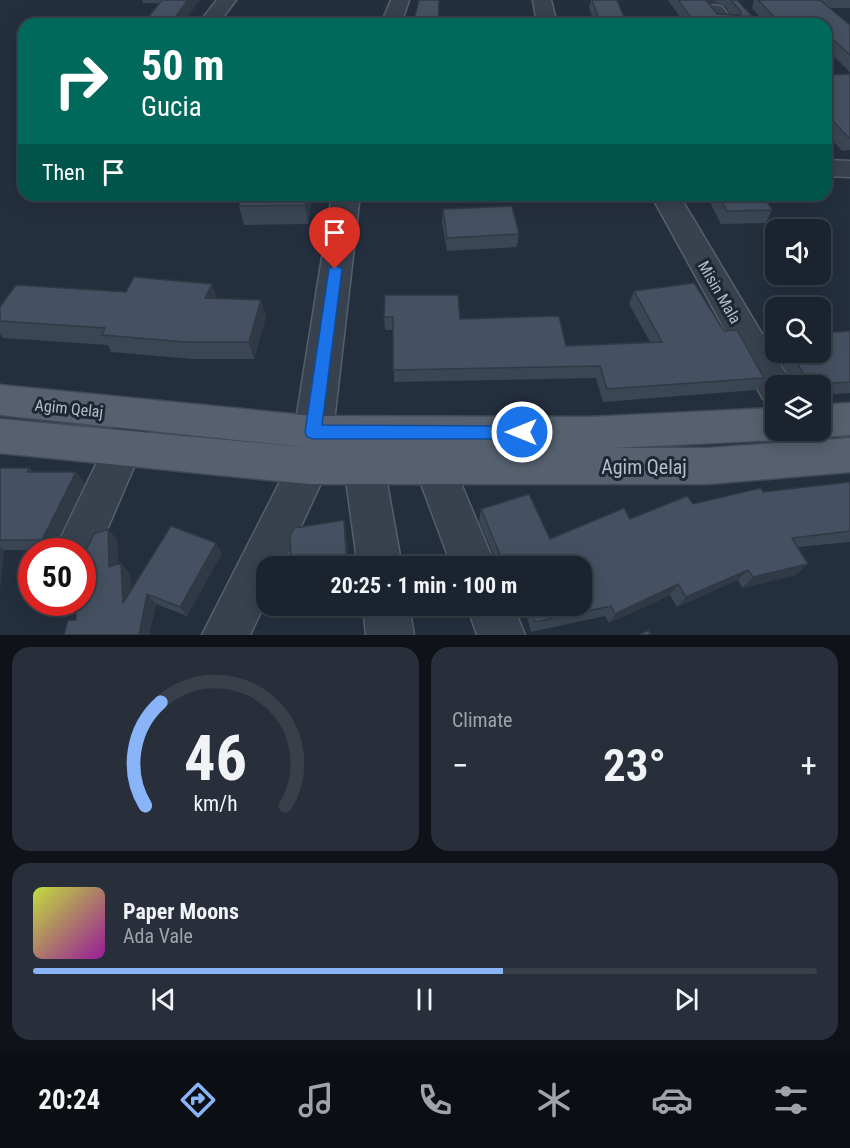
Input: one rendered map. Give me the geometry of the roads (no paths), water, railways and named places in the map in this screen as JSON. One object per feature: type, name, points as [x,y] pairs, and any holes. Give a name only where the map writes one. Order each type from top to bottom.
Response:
[{"type":"main road","name":"Agim Qelaj","points":[[0,400],[130,432],[160,450],[435,450],[708,466],[821,441]]},
{"type":"main road","name":"Agim Qelaj","points":[[831,433],[850,419]]},
{"type":"main road","name":"Agim Qelaj","points":[[311,449],[364,466],[435,450],[589,432],[765,424]]},
{"type":"main road","name":"Agim Qelaj","points":[[0,436],[130,432]]},
{"type":"street","points":[[213,18],[227,0]]},
{"type":"street","points":[[393,18],[400,0]]},
{"type":"street","points":[[542,0],[546,18]]},
{"type":"street","points":[[832,168],[850,169]]},
{"type":"street","points":[[226,635],[311,449],[345,201]]},
{"type":"street","name":"Misin Mala","points":[[668,201],[769,375]]},
{"type":"street","points":[[82,538],[130,432]]},
{"type":"street","points":[[435,450],[440,481],[470,556]]},
{"type":"street","points":[[364,466],[378,556]]},
{"type":"street","points":[[387,616],[390,635]]},
{"type":"street","points":[[494,616],[501,635]]}]
